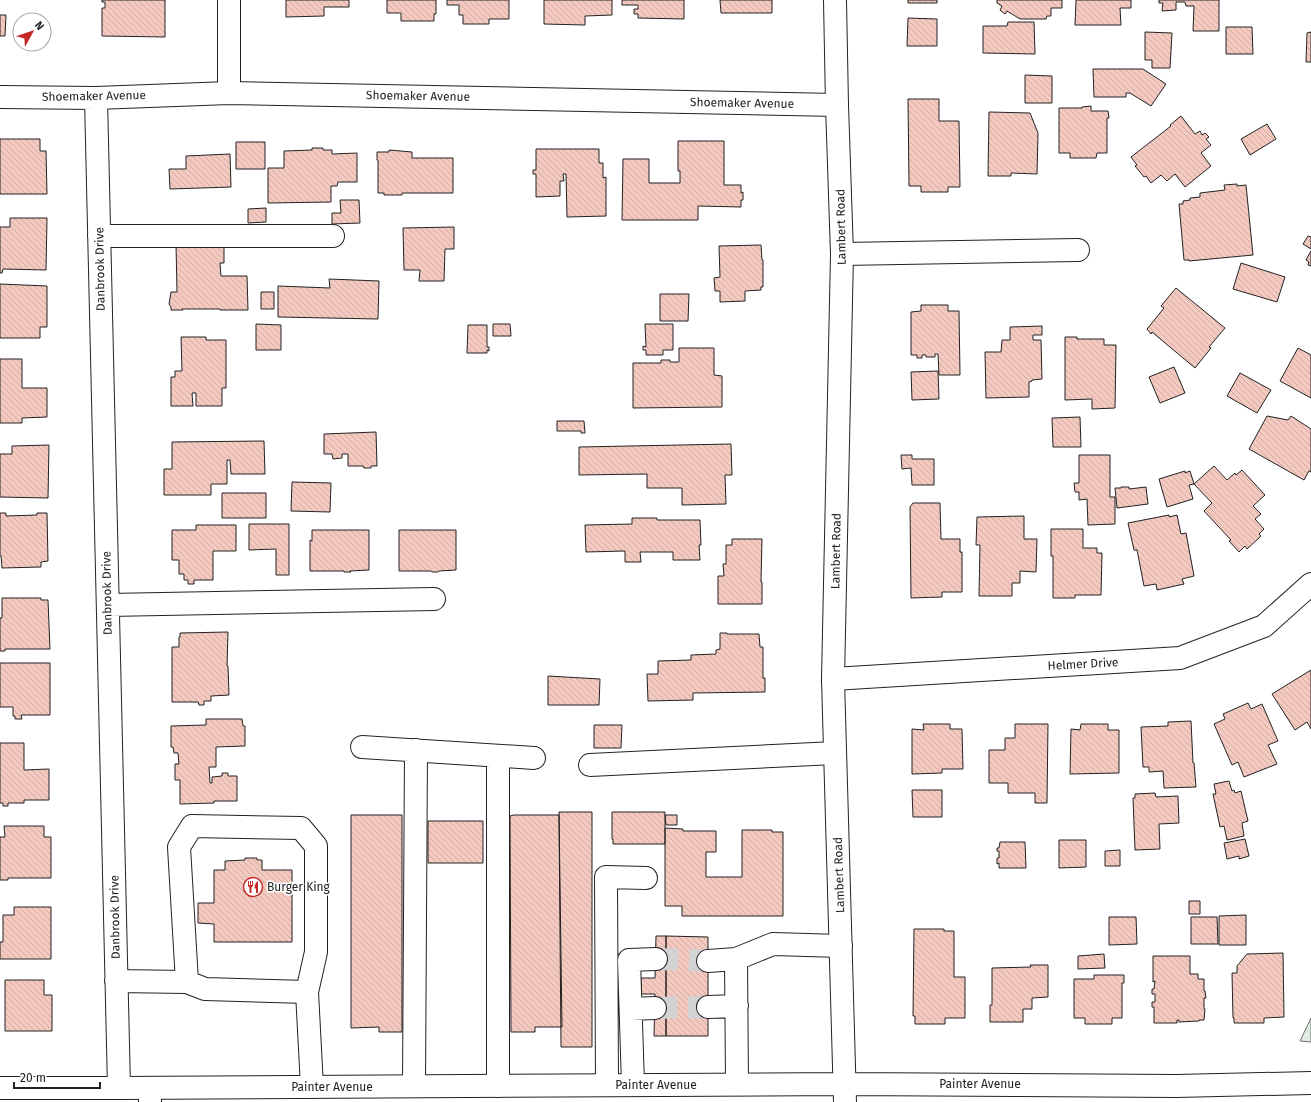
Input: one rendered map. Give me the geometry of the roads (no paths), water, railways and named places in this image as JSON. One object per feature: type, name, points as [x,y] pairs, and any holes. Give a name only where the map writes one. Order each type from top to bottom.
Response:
[{"type":"street","points":[[229,0],[229,93]]},
{"type":"street","name":"Lambert Road","points":[[835,0],[842,254],[833,679],[844,1093]]},
{"type":"street","name":"Shoemaker Avenue","points":[[0,97],[96,98],[229,93],[837,105]]},
{"type":"street","name":"Danbrook Drive","points":[[96,98],[119,1088]]},
{"type":"street","points":[[99,236],[333,236]]},
{"type":"street","points":[[842,254],[1078,250]]},
{"type":"street","name":"Helmer Drive","points":[[833,679],[1180,658],[1264,626],[1311,584]]},
{"type":"street","points":[[108,604],[434,599]]},
{"type":"street","points":[[362,747],[534,758]]},
{"type":"street","points":[[414,1086],[416,750]]},
{"type":"street","points":[[590,765],[835,753]]},
{"type":"street","points":[[498,756],[498,1086]]},
{"type":"street","points":[[187,982],[179,847],[192,826],[301,828],[316,846],[316,952],[307,992],[312,1087]]},
{"type":"street","points":[[608,1086],[606,877],[646,878]]},
{"type":"street","points":[[708,961],[736,959],[773,944],[841,946]]},
{"type":"street","points":[[634,1085],[629,960],[656,959]]},
{"type":"street","points":[[736,959],[737,1084]]},
{"type":"street","points":[[116,981],[187,982],[205,989],[307,992]]},
{"type":"street","points":[[708,1007],[737,1006]]},
{"type":"street","points":[[631,1009],[655,1008]]},
{"type":"street","name":"Painter Avenue","points":[[0,1088],[119,1088],[150,1095],[312,1087],[737,1084],[844,1093],[1311,1083]]},
{"type":"tunnel","points":[[656,959],[708,961]]},
{"type":"tunnel","points":[[655,1008],[708,1007]]},
{"type":"place","name":"Burger King","points":[[253,887]]}]
